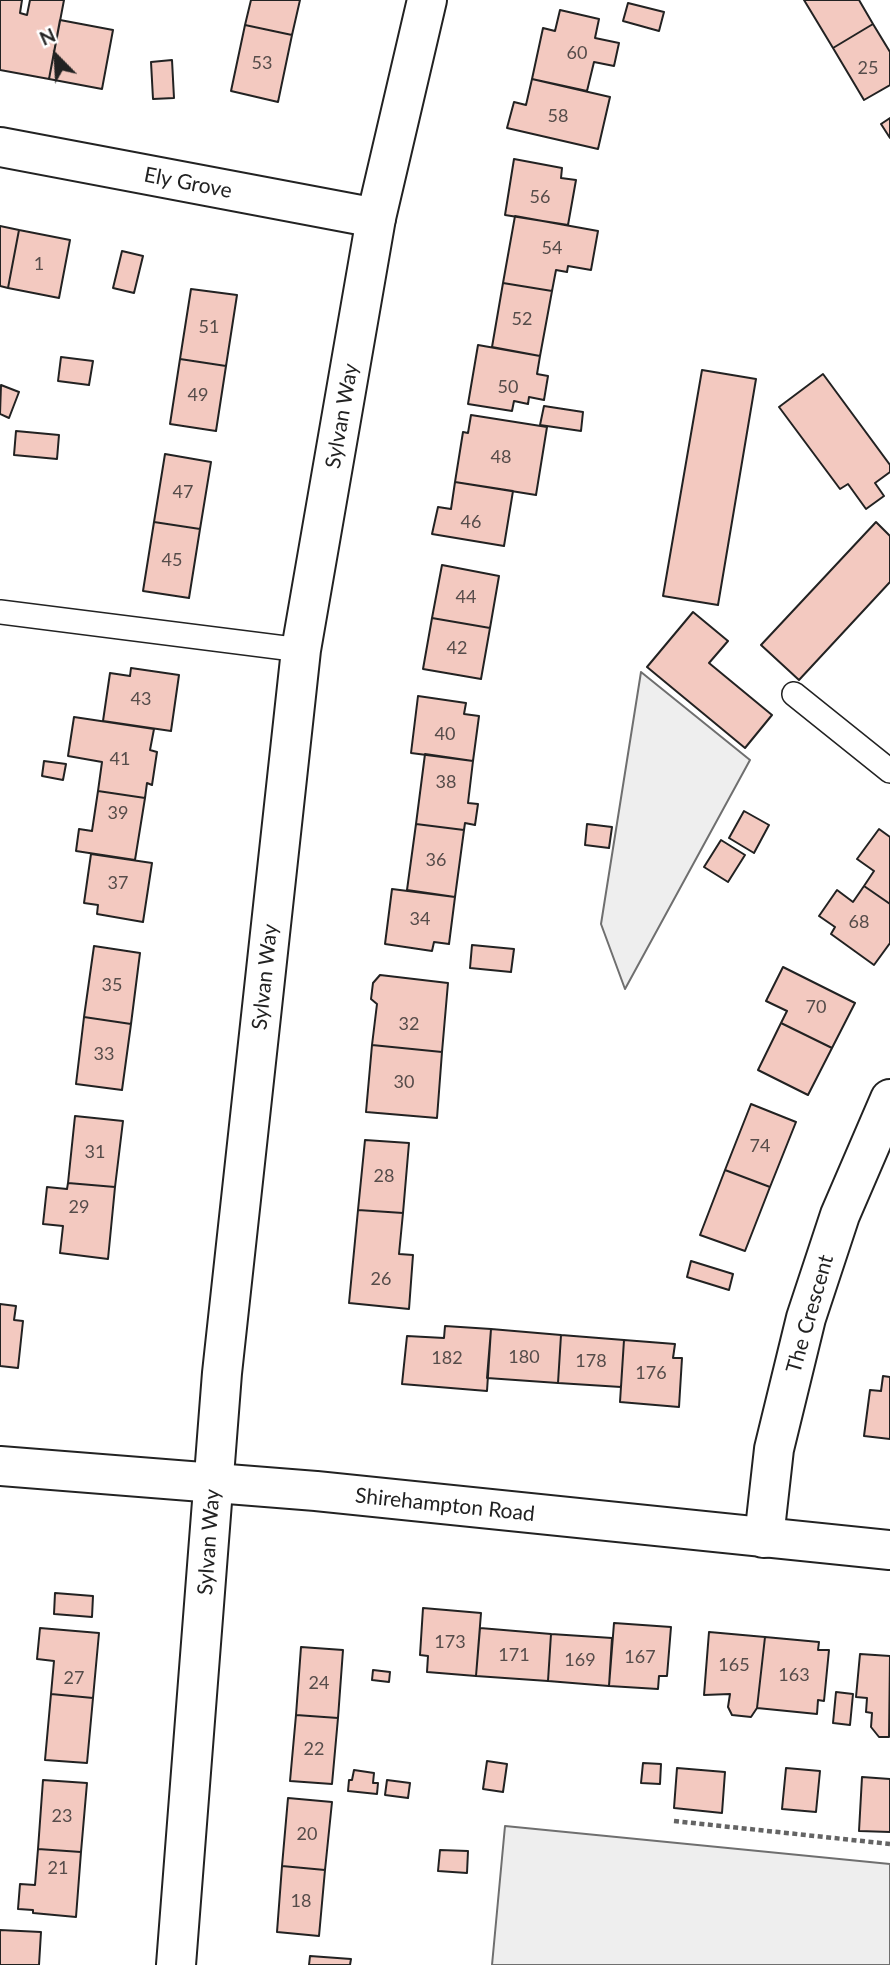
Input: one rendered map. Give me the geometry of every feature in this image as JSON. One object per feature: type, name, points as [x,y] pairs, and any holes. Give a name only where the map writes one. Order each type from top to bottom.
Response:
[{"type":"main road","name":"Sylvan Way","points":[[176,1965],[222,1373],[301,650],[376,218],[427,0]]},
{"type":"main road","name":"Ely Grove","points":[[0,147],[376,218]]},
{"type":"main road","name":"The Crescent","points":[[764,1538],[774,1449],[806,1318],[840,1215],[890,1099]]},
{"type":"main road","name":"Shirehampton Road","points":[[0,1466],[316,1491],[890,1550]]},
{"type":"lane","points":[[0,612],[301,650]]},
{"type":"lane","points":[[794,694],[890,771]]},
{"type":"path","points":[[674,1821],[890,1844]]},
{"type":"shaded area","points":[[641,672],[750,760],[625,989],[601,924]]},
{"type":"shaded area","points":[[505,1826],[890,1864],[890,1965],[492,1965]]},
{"type":"building","points":[[0,0],[22,0],[20,13],[27,15],[30,0],[64,0],[49,79],[0,70]]},
{"type":"building","points":[[251,0],[300,0],[292,35],[245,25]]},
{"type":"building","points":[[804,0],[859,0],[873,24],[833,48]]},
{"type":"building","points":[[628,3],[664,12],[659,31],[623,21]]},
{"type":"building","points":[[560,10],[599,19],[595,38],[619,43],[614,66],[594,62],[587,91],[532,79],[543,28],[555,31]]},
{"type":"building","points":[[60,20],[113,30],[102,89],[49,79]]},
{"type":"building","points":[[873,24],[890,52],[890,85],[864,100],[833,48]]},
{"type":"building","points":[[245,25],[292,35],[278,102],[231,91]]},
{"type":"building","points":[[172,60],[174,98],[153,99],[151,62]]},
{"type":"building","points":[[532,79],[610,97],[598,149],[507,128],[514,102],[526,105]]},
{"type":"building","points":[[890,118],[890,138],[881,124]]},
{"type":"building","points":[[514,159],[562,168],[561,178],[576,180],[568,225],[505,215]]},
{"type":"building","points":[[515,216],[598,231],[591,270],[568,266],[567,272],[556,270],[552,291],[503,283]]},
{"type":"building","points":[[0,226],[19,230],[8,288],[0,286]]},
{"type":"building","points":[[19,230],[70,240],[59,298],[8,288]]},
{"type":"building","points":[[122,251],[143,256],[134,293],[113,288]]},
{"type":"building","points":[[503,283],[552,291],[540,356],[492,347]]},
{"type":"building","points":[[191,289],[237,295],[226,366],[180,359]]},
{"type":"building","points":[[478,345],[540,356],[537,374],[548,376],[544,400],[529,397],[528,404],[514,401],[512,411],[468,404]]},
{"type":"building","points":[[61,357],[93,361],[89,385],[58,381]]},
{"type":"building","points":[[180,359],[226,366],[216,431],[170,424]]},
{"type":"building","points":[[702,370],[756,379],[718,605],[663,596]]},
{"type":"building","points":[[823,374],[890,465],[890,472],[875,483],[884,496],[866,509],[848,484],[840,489],[779,407]]},
{"type":"building","points":[[1,385],[19,392],[9,418],[0,414]]},
{"type":"building","points":[[544,406],[583,412],[581,431],[540,425]]},
{"type":"building","points":[[471,415],[547,427],[536,495],[455,482],[463,432],[468,433]]},
{"type":"building","points":[[16,431],[59,435],[57,459],[14,455]]},
{"type":"building","points":[[165,454],[211,462],[200,529],[154,522]]},
{"type":"building","points":[[455,482],[513,491],[504,546],[432,534],[438,507],[451,509]]},
{"type":"building","points":[[154,522],[200,529],[189,598],[143,591]]},
{"type":"building","points":[[876,522],[890,536],[890,582],[799,680],[761,645]]},
{"type":"building","points":[[442,565],[499,576],[490,628],[432,618]]},
{"type":"building","points":[[693,612],[728,641],[709,663],[772,715],[745,748],[647,667]]},
{"type":"building","points":[[432,618],[490,628],[481,679],[423,669]]},
{"type":"building","points":[[131,668],[179,675],[171,731],[103,721],[110,673],[130,676]]},
{"type":"building","points":[[418,696],[466,703],[464,714],[479,716],[473,761],[411,753]]},
{"type":"building","points":[[74,717],[154,729],[150,750],[157,752],[152,785],[147,783],[145,798],[98,791],[102,762],[68,756]]},
{"type":"building","points":[[425,754],[473,761],[468,803],[478,804],[475,825],[465,823],[464,830],[416,824]]},
{"type":"building","points":[[44,761],[66,764],[63,780],[42,776]]},
{"type":"building","points":[[98,791],[145,798],[135,860],[76,851],[79,829],[92,831]]},
{"type":"building","points":[[744,811],[769,825],[754,853],[729,838]]},
{"type":"building","points":[[416,824],[464,830],[455,897],[407,890]]},
{"type":"building","points":[[587,824],[612,827],[609,848],[585,845]]},
{"type":"building","points":[[879,829],[890,837],[890,904],[864,886],[874,871],[857,859]]},
{"type":"building","points":[[721,840],[745,855],[728,882],[704,867]]},
{"type":"building","points":[[91,854],[152,863],[143,922],[97,914],[98,905],[84,903]]},
{"type":"building","points":[[864,886],[890,904],[890,943],[874,965],[831,934],[835,927],[819,916],[837,890],[853,902]]},
{"type":"building","points":[[392,889],[455,897],[449,944],[434,942],[432,951],[385,944]]},
{"type":"building","points":[[472,945],[514,949],[511,972],[470,968]]},
{"type":"building","points":[[94,946],[140,953],[131,1024],[84,1017]]},
{"type":"building","points":[[783,967],[855,1003],[832,1048],[781,1023],[787,1011],[766,1001]]},
{"type":"building","points":[[380,975],[448,983],[442,1052],[372,1045],[377,1004],[371,999],[373,983]]},
{"type":"building","points":[[84,1017],[131,1024],[122,1090],[76,1084]]},
{"type":"building","points":[[781,1023],[832,1048],[808,1095],[758,1070]]},
{"type":"building","points":[[372,1045],[442,1052],[437,1118],[366,1112]]},
{"type":"building","points":[[751,1104],[796,1122],[770,1187],[725,1170]]},
{"type":"building","points":[[75,1116],[123,1121],[115,1187],[68,1183]]},
{"type":"building","points":[[365,1140],[409,1143],[403,1213],[358,1210]]},
{"type":"building","points":[[725,1170],[770,1187],[745,1251],[700,1235]]},
{"type":"building","points":[[68,1183],[115,1187],[108,1259],[60,1253],[63,1226],[43,1224],[47,1187],[67,1189]]},
{"type":"building","points":[[358,1210],[403,1213],[399,1254],[413,1255],[409,1309],[349,1303]]},
{"type":"building","points":[[691,1261],[733,1274],[729,1290],[687,1277]]},
{"type":"building","points":[[0,1304],[16,1306],[14,1320],[23,1321],[18,1368],[0,1366]]},
{"type":"building","points":[[445,1326],[491,1329],[487,1391],[402,1384],[407,1336],[444,1338]]},
{"type":"building","points":[[491,1329],[561,1335],[558,1383],[487,1378]]},
{"type":"building","points":[[561,1335],[624,1340],[621,1387],[558,1383]]},
{"type":"building","points":[[624,1340],[675,1344],[673,1358],[682,1358],[679,1407],[620,1402]]},
{"type":"building","points":[[883,1376],[890,1377],[890,1439],[864,1436],[870,1390],[881,1391]]},
{"type":"building","points":[[55,1593],[93,1596],[92,1617],[54,1614]]},
{"type":"building","points":[[423,1608],[481,1613],[476,1676],[427,1672],[428,1656],[420,1655]]},
{"type":"building","points":[[614,1623],[671,1627],[667,1676],[659,1676],[658,1689],[609,1686]]},
{"type":"building","points":[[40,1628],[99,1633],[93,1698],[51,1694],[54,1661],[37,1659]]},
{"type":"building","points":[[480,1628],[551,1634],[548,1681],[476,1676]]},
{"type":"building","points":[[709,1632],[765,1637],[757,1708],[751,1717],[732,1715],[728,1707],[730,1694],[704,1695]]},
{"type":"building","points":[[551,1634],[612,1638],[609,1686],[548,1681]]},
{"type":"building","points":[[765,1637],[819,1642],[818,1650],[829,1650],[824,1701],[818,1700],[817,1714],[757,1708]]},
{"type":"building","points":[[301,1647],[343,1650],[338,1718],[296,1715]]},
{"type":"building","points":[[860,1654],[890,1656],[889,1737],[879,1737],[871,1727],[872,1713],[866,1712],[867,1698],[856,1697]]},
{"type":"building","points":[[373,1670],[390,1672],[389,1682],[372,1680]]},
{"type":"building","points":[[836,1692],[853,1694],[850,1725],[833,1723]]},
{"type":"building","points":[[51,1694],[93,1698],[87,1763],[45,1760]]},
{"type":"building","points":[[296,1715],[338,1718],[332,1784],[290,1781]]},
{"type":"building","points":[[487,1761],[507,1764],[503,1792],[483,1789]]},
{"type":"building","points":[[643,1763],[661,1764],[660,1784],[641,1783]]},
{"type":"building","points":[[677,1768],[725,1772],[722,1813],[674,1808]]},
{"type":"building","points":[[786,1768],[820,1771],[816,1812],[782,1809]]},
{"type":"building","points":[[354,1770],[374,1773],[373,1783],[378,1783],[377,1794],[348,1791]]},
{"type":"building","points":[[862,1777],[890,1779],[890,1832],[859,1831]]},
{"type":"building","points":[[43,1780],[87,1783],[81,1852],[38,1849]]},
{"type":"building","points":[[387,1780],[410,1783],[408,1798],[385,1795]]},
{"type":"building","points":[[288,1798],[332,1802],[325,1870],[282,1866]]},
{"type":"building","points":[[38,1849],[81,1852],[76,1917],[18,1909],[20,1884],[35,1885]]},
{"type":"building","points":[[440,1850],[468,1851],[467,1873],[438,1871]]},
{"type":"building","points":[[282,1866],[325,1870],[319,1936],[277,1932]]},
{"type":"building","points":[[0,1930],[41,1932],[39,1965],[0,1965]]},
{"type":"building","points":[[310,1956],[351,1959],[350,1965],[309,1965]]}]
